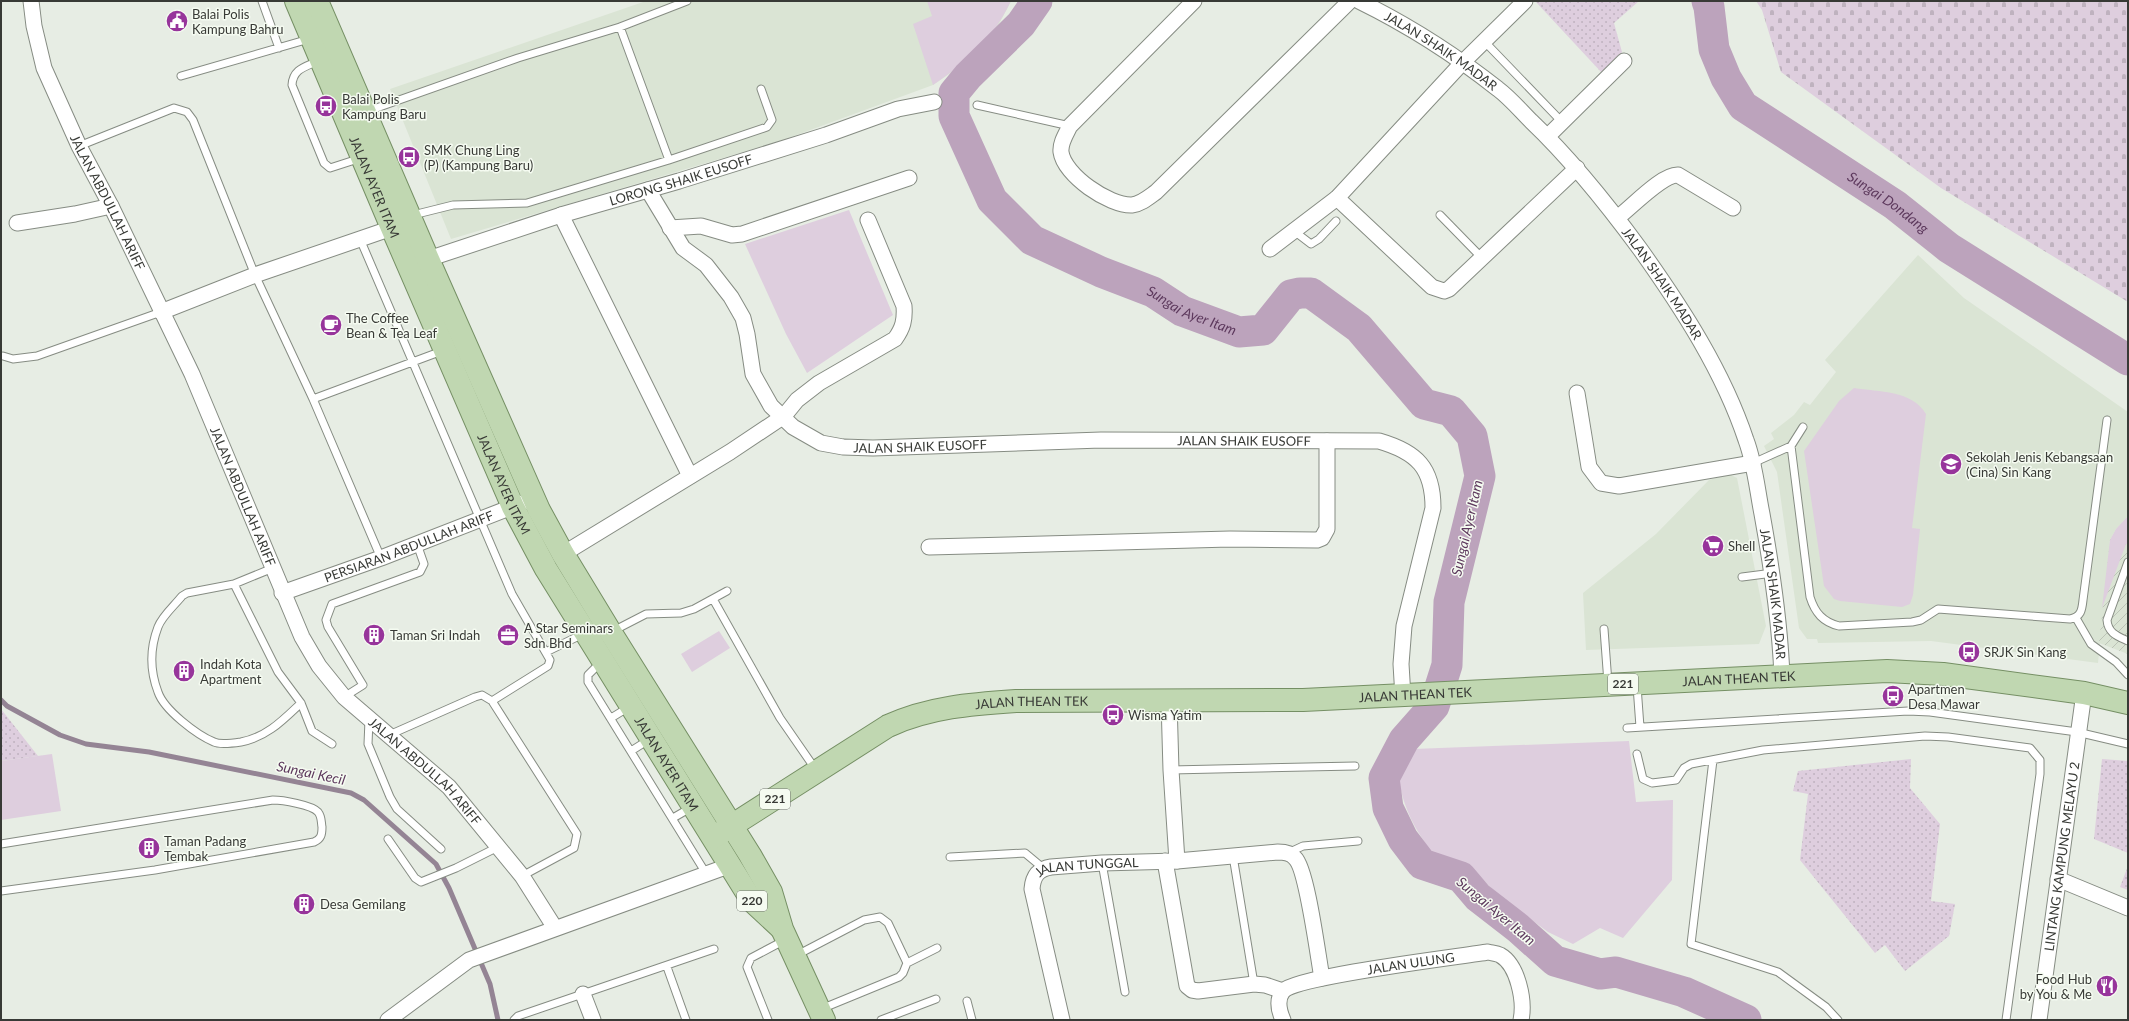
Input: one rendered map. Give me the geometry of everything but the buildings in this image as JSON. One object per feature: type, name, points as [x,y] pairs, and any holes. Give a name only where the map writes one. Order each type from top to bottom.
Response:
[{"type":"main road","name":"JALAN AYER ITAM","points":[[296,1],[392,228],[446,349],[513,507],[546,569],[714,837],[752,901],[788,942]]},
{"type":"main road","name":"JALAN AYER ITAM","points":[[316,1],[533,497],[563,554],[732,826],[771,892],[788,942],[822,1015]]},
{"type":"main road","name":"JALAN THEAN TEK","points":[[732,826],[888,726],[904,718],[933,710],[972,704],[1016,702],[1303,700],[1463,694],[1887,671],[1917,671],[2084,693],[2128,703]]},
{"type":"main road","name":"221","points":[[714,837],[732,826]]},
{"type":"street","name":"JALAN ABDULLAH ARIFF","points":[[31,1],[34,26],[44,68],[79,146],[111,206],[192,374],[282,593],[302,637],[319,666],[344,698],[449,787],[522,876],[555,928]]},
{"type":"street","points":[[1194,1],[1070,126],[1062,145],[1062,158],[1066,165],[1085,185],[1110,200],[1132,205],[1141,202],[1156,192],[1358,1]]},
{"type":"street","name":"JALAN SHAIK MADAR","points":[[1358,1],[1400,23],[1463,62],[1500,90],[1548,136],[1577,168],[1617,218],[1677,301],[1704,348],[1732,404],[1753,463],[1773,573],[1780,632],[1782,677]]},
{"type":"street","points":[[1270,249],[1337,198],[1463,62],[1525,1]]},
{"type":"street","points":[[1548,136],[1624,61]]},
{"type":"street","name":"LORONG SHAIK EUSOFF","points":[[428,259],[561,215],[648,190],[826,135],[898,109],[934,102]]},
{"type":"street","points":[[1337,198],[1432,287],[1438,290],[1449,289],[1577,168]]},
{"type":"street","points":[[1617,218],[1667,177],[1672,175],[1678,175],[1733,208]]},
{"type":"street","points":[[670,228],[701,226],[732,235],[742,234],[909,178]]},
{"type":"street","name":"JALAN SHAIK EUSOFF","points":[[648,190],[683,248],[706,265],[731,297],[743,318],[753,374],[771,406],[784,416],[793,427],[821,443],[843,447],[873,448],[1101,440],[1327,441],[1379,442],[1398,447],[1412,454],[1423,466],[1430,478],[1433,492],[1433,508],[1404,626],[1401,664],[1409,696]]},
{"type":"street","points":[[17,223],[75,214],[111,206]]},
{"type":"street","points":[[561,215],[690,476]]},
{"type":"street","points":[[563,554],[784,416],[797,400],[819,383],[895,340],[903,329],[905,319],[904,306],[868,220]]},
{"type":"street","points":[[161,312],[255,275],[392,228]]},
{"type":"street","points":[[1577,393],[1589,467],[1601,483],[1619,486],[1753,463]]},
{"type":"street","points":[[929,547],[1322,538],[1327,529],[1327,441]]},
{"type":"street","name":"PERSIARAN ABDULLAH ARIFF","points":[[282,593],[381,558],[478,518],[513,507],[533,497]]},
{"type":"street","name":"LINTANG KAMPUNG MELAYU 2","points":[[2039,1020],[2077,732],[2084,693]]},
{"type":"street","points":[[1169,701],[1171,861],[1187,986],[1192,990],[1198,991],[1254,984],[1265,985],[1283,991],[1278,1008],[1283,1020]]},
{"type":"street","name":"JALAN TUNGGAL","points":[[1062,1020],[1033,898],[1033,880],[1043,868],[1102,863],[1171,861],[1278,852],[1288,853]]},
{"type":"street","points":[[1288,853],[1296,858],[1304,879],[1322,978]]},
{"type":"street","points":[[388,1020],[469,960],[555,928],[707,875],[731,865]]},
{"type":"street","points":[[2058,879],[2128,908]]},
{"type":"street","name":"JALAN ULUNG","points":[[1283,991],[1291,986],[1322,978],[1488,952],[1499,954],[1509,962],[1515,973],[1522,1003],[1521,1020]]},
{"type":"street","points":[[583,994],[593,1020]]},
{"type":"lane","points":[[262,1],[279,48]]},
{"type":"lane","points":[[364,113],[395,100],[518,58],[620,27],[687,1]]},
{"type":"lane","points":[[620,27],[669,160]]},
{"type":"lane","points":[[181,76],[312,38]]},
{"type":"lane","points":[[1484,41],[1562,122]]},
{"type":"lane","points":[[320,60],[297,71],[292,76],[292,85],[324,163],[330,168],[337,167],[363,157]]},
{"type":"lane","points":[[411,216],[453,205],[527,203],[669,160],[770,125],[772,120],[761,89]]},
{"type":"lane","points":[[977,105],[1070,126]]},
{"type":"lane","points":[[79,146],[174,108],[187,112],[193,120],[255,275],[313,399],[381,558]]},
{"type":"lane","points":[[1440,215],[1482,258]]},
{"type":"lane","points":[[1293,230],[1311,244],[1319,239],[1336,221]]},
{"type":"lane","points":[[360,239],[414,361],[478,518],[512,594],[550,660],[548,666],[492,701]]},
{"type":"lane","points":[[3,356],[13,359],[37,356],[161,312]]},
{"type":"lane","points":[[313,399],[446,349]]},
{"type":"lane","points":[[1791,446],[1810,597],[1813,608],[1819,616],[1829,623],[1839,626],[1912,622],[1922,620],[1938,609],[2070,619],[2076,618],[2080,614],[2084,600],[2106,420]]},
{"type":"lane","points":[[1753,463],[1791,446],[1804,427]]},
{"type":"lane","points":[[344,698],[363,685],[328,627],[326,620],[332,604],[420,572],[424,564],[417,544]]},
{"type":"lane","points":[[2128,562],[2107,620],[2108,628],[2111,632],[2128,641]]},
{"type":"lane","points":[[273,568],[234,584],[187,593],[182,596],[158,625],[153,641],[152,670],[158,694],[193,731],[215,743],[240,742],[262,736],[282,721],[301,703]]},
{"type":"lane","points":[[1742,577],[1773,573]]},
{"type":"lane","points":[[234,584],[278,672],[301,703],[312,731],[332,744]]},
{"type":"lane","points":[[611,633],[641,616],[681,613],[694,609],[727,591]]},
{"type":"lane","points":[[713,599],[780,718],[817,771]]},
{"type":"lane","points":[[2076,618],[2091,644],[2116,662],[2128,676]]},
{"type":"lane","points":[[1604,629],[1608,685]]},
{"type":"lane","points":[[546,652],[586,633]]},
{"type":"lane","points":[[603,660],[587,679],[707,875]]},
{"type":"lane","points":[[1637,684],[1640,728]]},
{"type":"lane","points":[[387,736],[475,697],[482,695],[492,701],[577,834],[574,848],[522,876]]},
{"type":"lane","points":[[610,718],[632,706]]},
{"type":"lane","points":[[1627,728],[1908,711],[1930,712],[2077,732],[2128,744]]},
{"type":"lane","points":[[369,720],[368,744],[390,797],[397,809],[441,849]]},
{"type":"lane","points":[[1637,754],[1642,779],[1652,783],[1676,780],[1687,765],[1763,750],[1925,736],[2030,748],[2036,753],[2040,760],[2040,774],[2006,1020]]},
{"type":"lane","points":[[631,751],[652,738]]},
{"type":"lane","points":[[1713,760],[1691,944],[1778,972],[1826,1007],[1838,1020]]},
{"type":"lane","points":[[1171,770],[1356,766]]},
{"type":"lane","points":[[1,844],[273,800],[281,800],[315,809],[321,818],[322,834],[319,839],[314,842],[155,870],[1,891]]},
{"type":"lane","points":[[673,818],[694,806]]},
{"type":"lane","points":[[388,839],[417,881],[424,882],[498,847]]},
{"type":"lane","name":"JALAN TUNGGAL","points":[[1288,853],[1303,846],[1358,841]]},
{"type":"lane","points":[[950,857],[1025,853],[1043,868]]},
{"type":"lane","points":[[1233,856],[1254,984]]},
{"type":"lane","points":[[1102,863],[1124,992]]},
{"type":"lane","points":[[768,1020],[748,972],[748,962],[755,955],[788,942],[864,920],[880,917],[888,923],[907,963]]},
{"type":"lane","points":[[822,1015],[899,977],[903,973],[907,963],[938,948]]},
{"type":"lane","points":[[514,1020],[518,1016],[667,967],[714,949]]},
{"type":"lane","points":[[667,967],[686,1020]]},
{"type":"lane","points":[[881,1020],[936,998]]},
{"type":"lane","points":[[967,1001],[972,1020]]},
{"type":"shaded area","points":[[646,1],[1011,1],[998,26],[983,44],[965,63],[933,85],[783,140],[451,239],[390,89]]},
{"type":"shaded area","name":"Sekolah Jenis Kebangsaan (Cina) Sin Kang","points":[[1918,255],[1964,298],[2128,412],[2128,516],[2116,529],[2110,540],[2098,663],[1931,641],[1818,643],[1817,639],[1807,639],[1799,628],[1777,472],[1764,446],[1774,439],[1771,433],[1794,415],[1804,402],[1810,405],[1836,372],[1825,360]]},
{"type":"shaded area","points":[[1729,474],[1737,478],[1766,626],[1759,644],[1586,650],[1583,593],[1656,534],[1709,480]]},
{"type":"shaded area","points":[[2128,516],[2128,654],[2099,643],[2110,540],[2116,529]]},
{"type":"green space","points":[[927,1],[1011,1],[995,28],[978,49],[958,67],[933,85],[913,24],[932,16]]},
{"type":"green space","points":[[1535,1],[1639,1],[1614,23],[1622,52],[1602,73]]},
{"type":"green space","points":[[1756,1],[2128,1],[2128,302],[1941,188],[1781,72],[1762,10]]},
{"type":"green space","points":[[849,210],[893,315],[807,373],[786,334],[745,244]]},
{"type":"green space","points":[[1854,388],[1904,396],[1920,406],[1926,414],[1912,528],[1920,529],[1913,595],[1910,604],[1902,607],[1840,601],[1834,599],[1824,586],[1804,451],[1839,401]]},
{"type":"green space","points":[[2128,516],[2128,544],[2126,544],[2102,608],[2110,540],[2116,529]]},
{"type":"green space","points":[[719,631],[730,648],[692,672],[681,654]]},
{"type":"green space","points":[[1,709],[38,756],[1,761]]},
{"type":"green space","points":[[1629,741],[1636,802],[1673,800],[1672,880],[1623,938],[1600,928],[1573,944],[1548,932],[1498,895],[1468,864],[1433,854],[1411,819],[1398,779],[1413,749]]},
{"type":"green space","points":[[52,754],[61,811],[1,820],[1,761]]},
{"type":"green space","points":[[1911,759],[1910,788],[1940,824],[1931,901],[1955,904],[1949,936],[1905,971],[1885,945],[1875,953],[1800,860],[1808,794],[1793,791],[1798,771]]},
{"type":"green space","points":[[2102,759],[2128,761],[2128,853],[2094,839]]},
{"type":"green space","points":[[2128,866],[2128,890],[2120,887]]},
{"type":"waterway","name":"Sungai Ayer Itam","points":[[1037,1],[1021,24],[968,76],[954,93],[954,116],[992,200],[1032,240],[1101,272],[1153,292],[1182,311],[1239,332],[1263,330],[1291,295],[1311,293],[1359,328],[1424,404],[1451,411],[1472,436],[1480,476],[1449,602],[1447,665],[1434,706],[1404,740],[1384,778],[1388,808],[1403,839],[1422,864],[1461,877],[1478,897],[1518,928],[1555,961],[1600,974],[1616,972],[1684,992],[1746,1020]]},
{"type":"waterway","name":"Sungai Dondang","points":[[1707,1],[1714,49],[1726,78],[1743,106],[1895,205],[1949,248],[2128,360]]},
{"type":"waterway","name":"Sungai Kecil","points":[[1,700],[7,706],[60,735],[86,744],[149,752],[351,793],[364,800],[436,864],[449,888],[490,984],[498,1020]]},
{"type":"place","name":"Balai Polis Kampung Bahru","points":[[177,21]]},
{"type":"place","name":"Balai Polis Kampung Baru","points":[[326,106]]},
{"type":"place","name":"SMK Chung Ling (P) (Kampung Baru)","points":[[409,157]]},
{"type":"place","name":"The Coffee Bean & Tea Leaf","points":[[331,325]]},
{"type":"place","name":"Sekolah Jenis Kebangsaan (Cina) Sin Kang","points":[[1951,464]]},
{"type":"place","name":"Shell","points":[[1713,546]]},
{"type":"place","name":"Taman Sri Indah","points":[[374,635]]},
{"type":"place","name":"A Star Seminars Sdn Bhd","points":[[508,635]]},
{"type":"place","name":"SRJK Sin Kang","points":[[1969,652]]},
{"type":"place","name":"Indah Kota Apartment","points":[[184,671]]},
{"type":"place","name":"Apartmen Desa Mawar","points":[[1893,696]]},
{"type":"place","name":"Wisma Yatim","points":[[1113,715]]},
{"type":"place","name":"Taman Padang Tembak","points":[[149,848]]},
{"type":"place","name":"Desa Gemilang","points":[[304,904]]},
{"type":"place","name":"Food Hub by You & Me","points":[[2107,986]]}]
